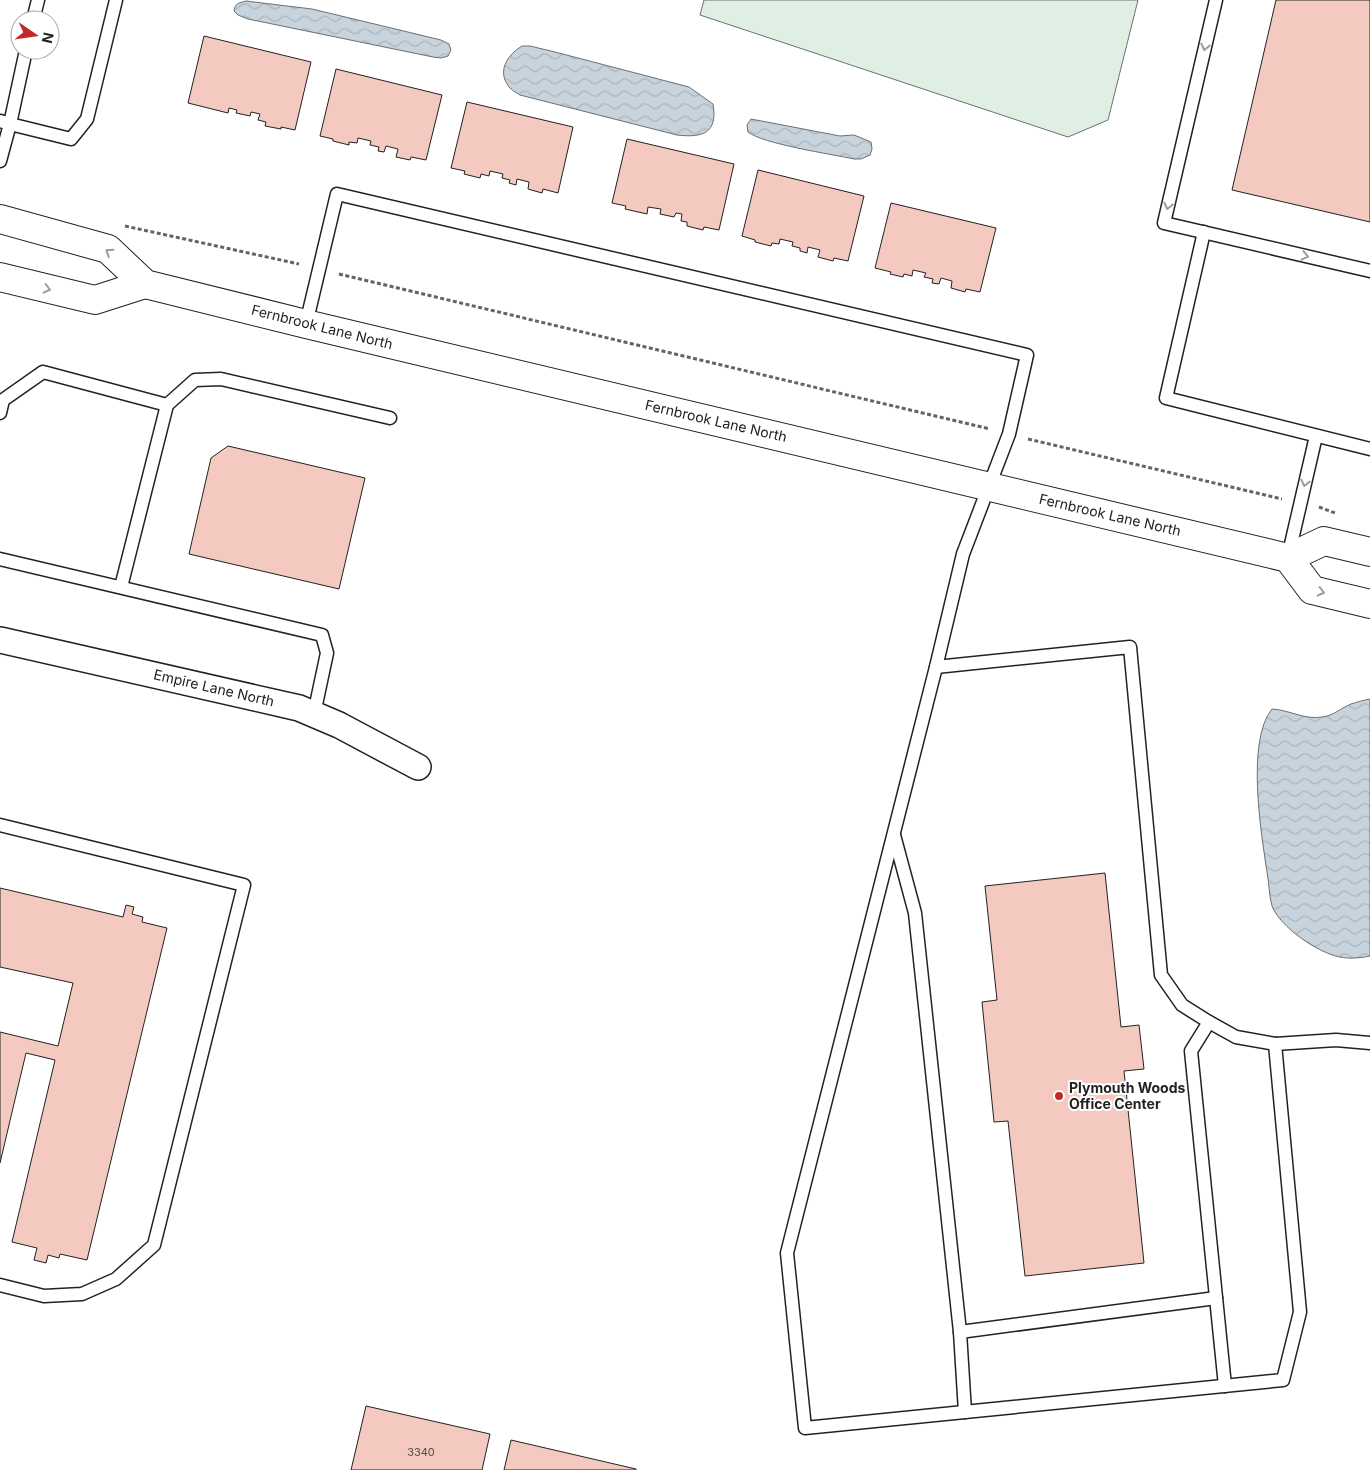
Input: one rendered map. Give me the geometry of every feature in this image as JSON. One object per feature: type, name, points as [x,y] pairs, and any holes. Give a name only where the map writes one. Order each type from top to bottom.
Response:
[{"type":"street","name":"Fernbrook Lane North","points":[[0,219],[108,249],[145,284],[1288,558]]},
{"type":"street","points":[[0,277],[95,300],[145,284]]},
{"type":"street","points":[[1370,552],[1324,542],[1288,558],[1312,590],[1370,604]]},
{"type":"street","name":"Empire Lane North","points":[[0,640],[299,708],[339,725],[418,767]]},
{"type":"lane","points":[[5,122],[71,139],[86,119],[116,0]]},
{"type":"lane","points":[[1216,0],[1164,223],[1370,271]]},
{"type":"lane","points":[[0,161],[5,122],[23,60]]},
{"type":"lane","points":[[306,324],[337,194],[1028,354],[1009,434],[963,554],[787,1253],[805,1428],[1283,1380],[1300,1312],[1275,1044]]},
{"type":"lane","points":[[1204,232],[1166,398],[1370,449]]},
{"type":"lane","points":[[0,414],[3,400],[43,372],[167,405]]},
{"type":"lane","points":[[121,587],[167,405],[195,380],[221,379],[390,418]]},
{"type":"lane","points":[[1288,558],[1316,436]]},
{"type":"lane","points":[[0,559],[322,635],[327,653],[314,714]]},
{"type":"lane","points":[[936,667],[1130,648],[1161,975],[1182,1005],[1236,1036],[1275,1044],[1336,1040],[1370,1043]]},
{"type":"lane","points":[[0,826],[244,885],[154,1245],[116,1279],[82,1294],[44,1296],[0,1286]]},
{"type":"lane","points":[[894,833],[915,913],[960,1332],[965,1412]]},
{"type":"lane","points":[[1209,1022],[1191,1051],[1225,1386]]},
{"type":"lane","points":[[960,1332],[1216,1298]]},
{"type":"path","points":[[119,225],[155,231],[320,269],[1317,506],[1342,516]]},
{"type":"green space","points":[[704,0],[1138,0],[1108,120],[1068,137],[700,15]]},
{"type":"water","points":[[246,1],[312,9],[441,40],[449,44],[451,50],[448,56],[441,58],[433,57],[248,19],[234,11],[236,5]]},
{"type":"water","points":[[522,46],[555,52],[689,87],[713,104],[714,114],[711,127],[707,132],[694,136],[677,135],[520,95],[511,89],[506,82],[504,70],[508,59]]},
{"type":"water","points":[[751,119],[840,136],[854,135],[871,142],[872,149],[870,155],[861,159],[854,159],[768,141],[748,132],[747,125]]},
{"type":"water","points":[[1370,699],[1370,956],[1347,958],[1331,955],[1311,945],[1283,922],[1272,906],[1259,811],[1257,764],[1259,742],[1264,724],[1272,709],[1315,718],[1333,714],[1351,704]]},
{"type":"building","points":[[1276,0],[1370,0],[1370,222],[1232,190]]},
{"type":"building","points":[[204,36],[311,62],[295,130],[265,126],[266,122],[258,120],[260,114],[251,112],[250,116],[236,113],[237,110],[229,108],[228,113],[188,103]]},
{"type":"building","points":[[336,69],[442,95],[426,160],[411,157],[410,160],[396,157],[398,149],[386,146],[384,152],[378,151],[379,147],[370,145],[371,141],[358,138],[357,143],[349,142],[349,145],[320,136]]},
{"type":"building","points":[[467,102],[573,127],[558,193],[543,189],[542,193],[528,189],[529,182],[517,179],[516,185],[509,183],[510,180],[502,178],[503,174],[490,171],[489,176],[481,174],[480,178],[464,174],[465,171],[451,168]]},
{"type":"building","points":[[627,139],[734,164],[719,230],[704,227],[703,230],[687,226],[687,222],[681,221],[682,214],[676,213],[674,217],[660,214],[661,209],[648,207],[647,214],[625,209],[626,206],[612,203]]},
{"type":"building","points":[[758,170],[864,196],[848,261],[834,258],[833,261],[818,257],[820,250],[808,247],[807,253],[800,251],[800,248],[792,246],[793,242],[780,239],[779,244],[772,243],[771,246],[742,236]]},
{"type":"building","points":[[891,203],[996,228],[980,292],[966,289],[965,292],[951,288],[952,281],[941,278],[939,284],[932,283],[933,279],[924,277],[926,273],[913,270],[912,276],[904,274],[903,277],[875,268]]},
{"type":"building","points":[[228,446],[365,478],[339,589],[189,554],[211,458]]},
{"type":"building","name":"Plymouth Woods Office Center","points":[[1105,873],[1121,1027],[1139,1025],[1144,1069],[1124,1071],[1144,1263],[1025,1276],[1008,1121],[994,1122],[982,1002],[997,1000],[985,886]]},
{"type":"building","points":[[0,888],[123,917],[126,905],[134,907],[132,914],[143,917],[142,922],[167,928],[87,1260],[60,1254],[59,1258],[48,1255],[46,1263],[34,1260],[37,1248],[12,1242],[55,1060],[26,1053],[0,1163],[0,1032],[58,1046],[73,983],[0,967]]},
{"type":"building","points":[[366,1406],[490,1434],[482,1470],[351,1470]]},
{"type":"building","points":[[511,1440],[636,1469],[636,1470],[504,1470]]},
{"type":"place","name":"Plymouth Woods Office Center","points":[[1059,1096]]}]
